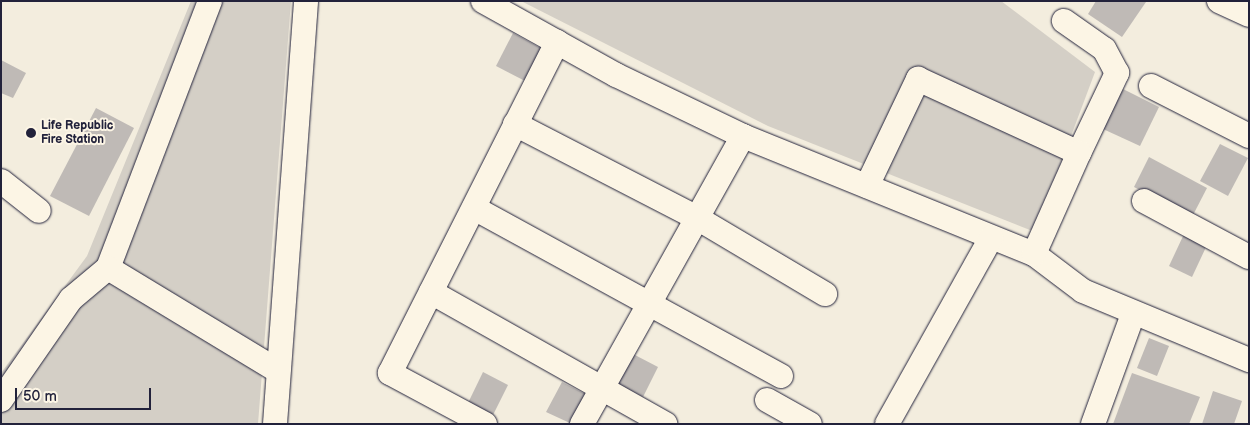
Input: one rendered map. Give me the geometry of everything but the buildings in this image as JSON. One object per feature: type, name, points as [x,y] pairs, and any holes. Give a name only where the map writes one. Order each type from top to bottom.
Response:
[{"type":"street","points":[[1,400],[71,299],[108,268],[210,1]]},
{"type":"street","points":[[275,424],[306,1]]},
{"type":"street","points":[[483,1],[616,76],[743,136],[1034,254],[1083,291],[1133,314],[1249,360]]},
{"type":"street","points":[[1219,1],[1249,15]]},
{"type":"street","points":[[1034,254],[1117,73],[1104,49],[1064,21]]},
{"type":"street","points":[[485,424],[390,373],[557,42]]},
{"type":"street","points":[[867,186],[918,78],[1079,153]]},
{"type":"street","points":[[1151,86],[1249,136]]},
{"type":"street","points":[[516,124],[697,218],[825,294]]},
{"type":"street","points":[[582,424],[743,136]]},
{"type":"street","points":[[1,182],[39,211]]},
{"type":"street","points":[[1144,202],[1249,257]]},
{"type":"street","points":[[474,208],[781,376]]},
{"type":"street","points":[[887,424],[991,238]]},
{"type":"street","points":[[108,268],[278,371]]},
{"type":"street","points":[[431,292],[665,424]]},
{"type":"street","points":[[1093,424],[1133,314]]},
{"type":"street","points":[[767,400],[810,424]]},
{"type":"shaded area","points":[[191,1],[291,1],[258,424],[1,424],[1,373],[87,256]]},
{"type":"shaded area","points":[[521,1],[1001,1],[1095,72],[1035,232],[768,126]]},
{"type":"place","name":"Life Republic Fire Station","points":[[31,133]]}]
